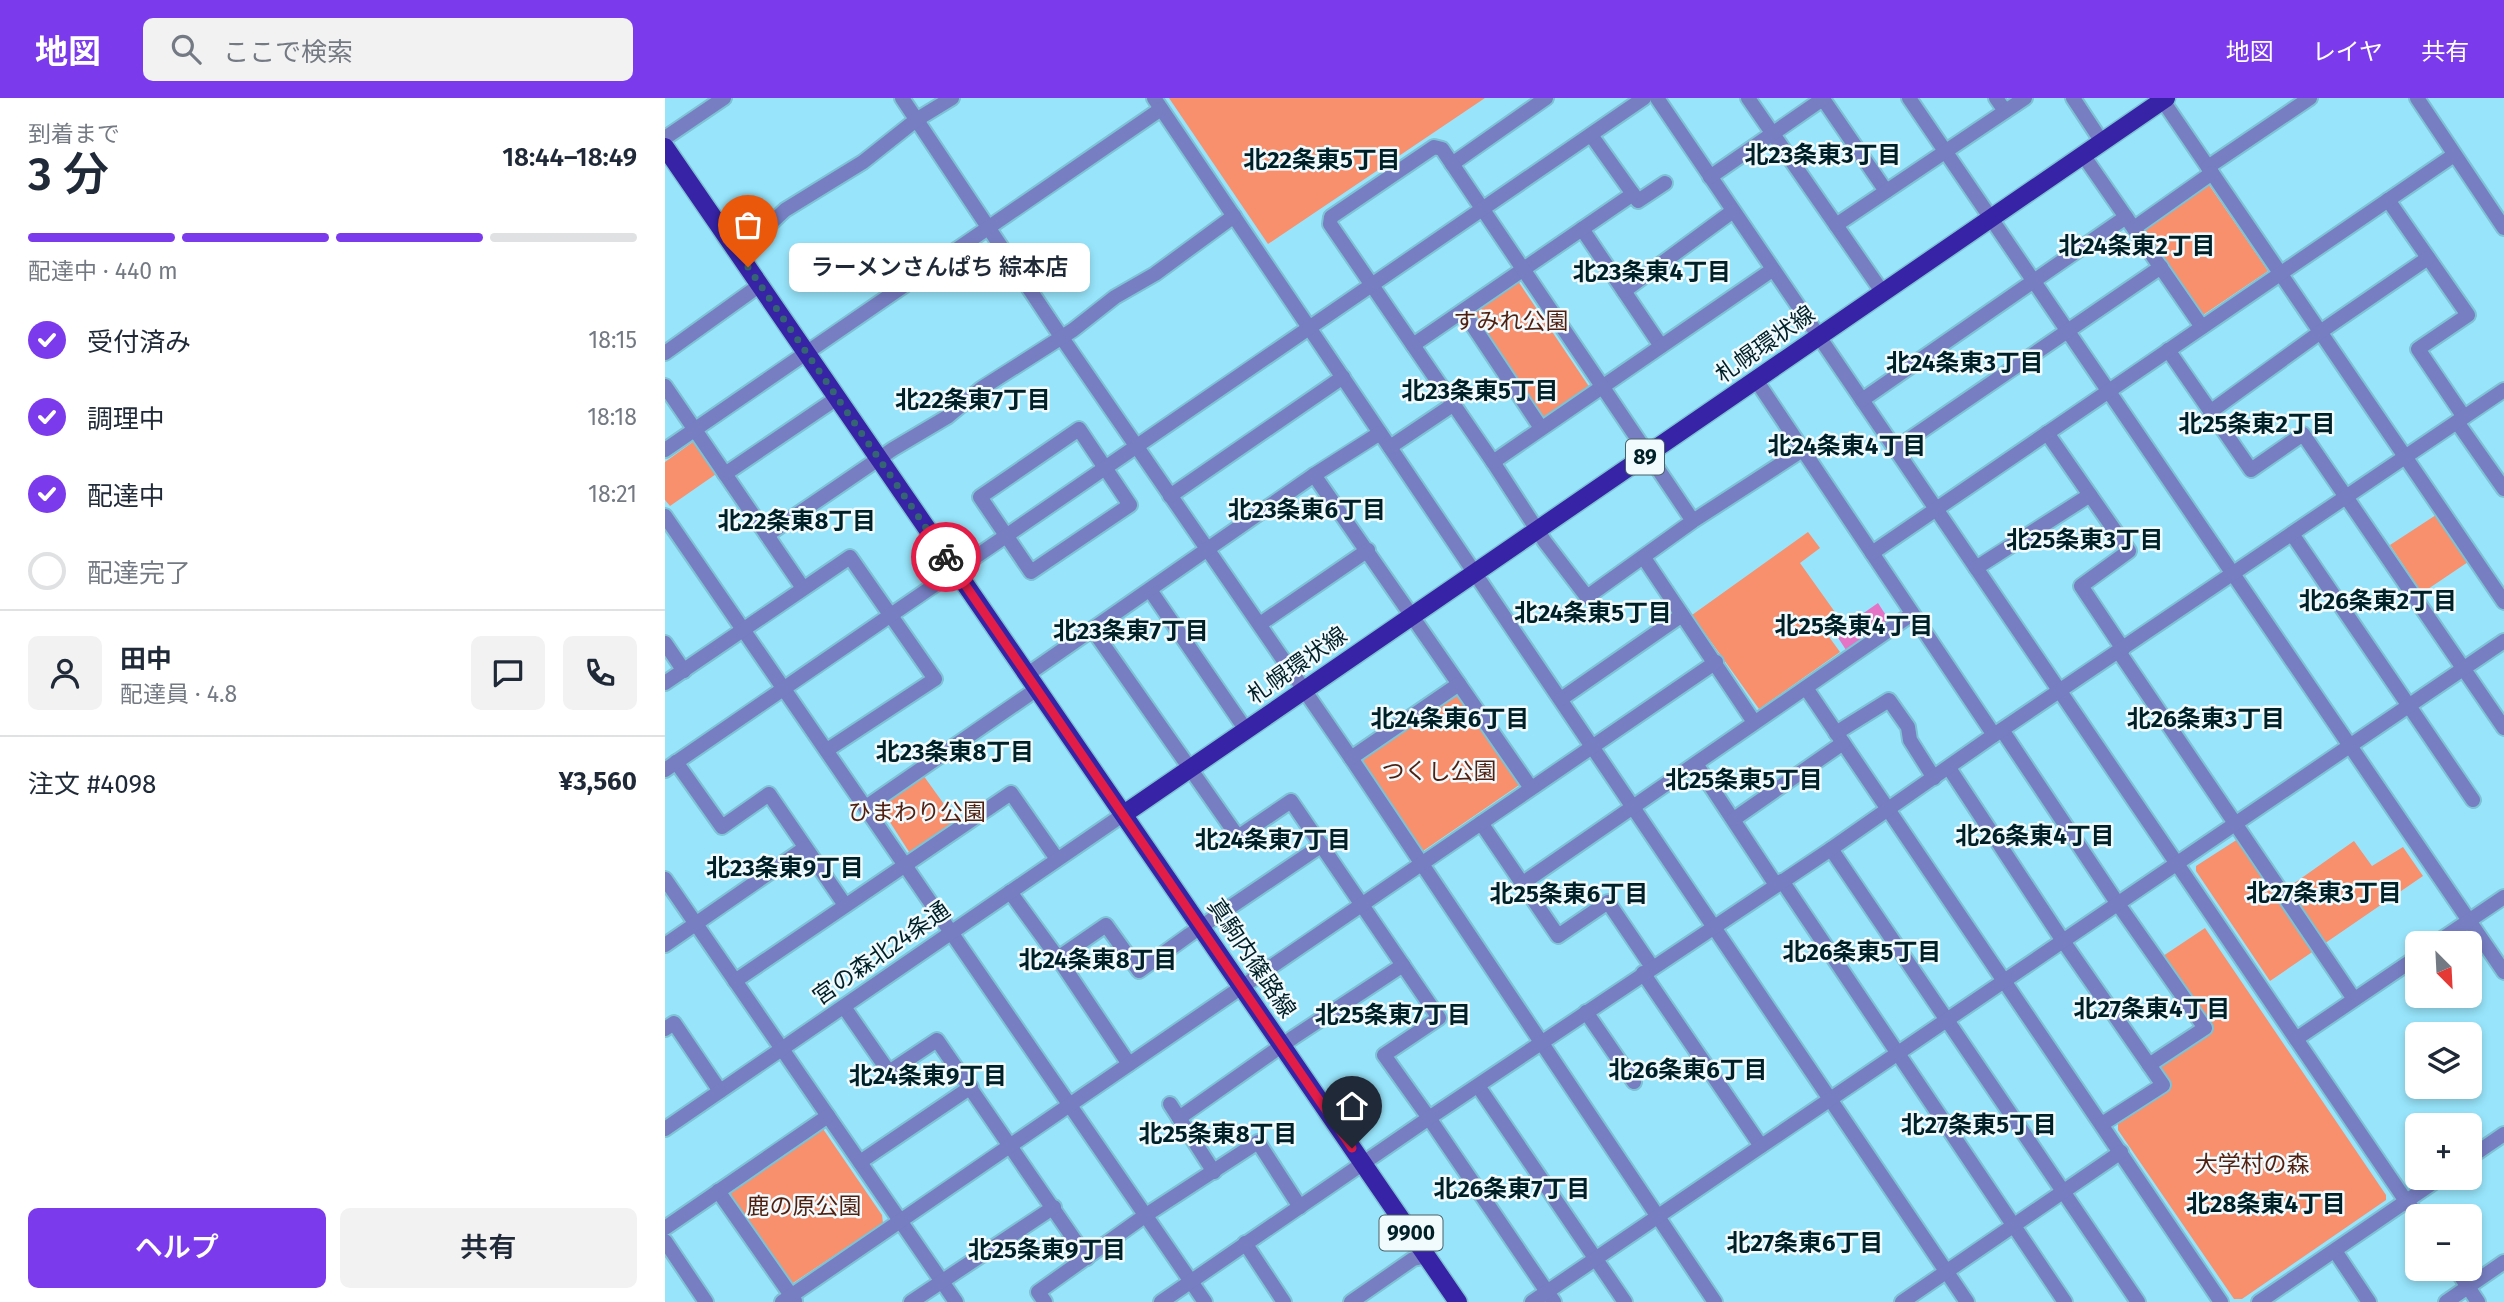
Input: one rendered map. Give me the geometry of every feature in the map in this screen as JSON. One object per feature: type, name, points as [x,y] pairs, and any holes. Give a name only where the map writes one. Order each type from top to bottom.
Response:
[{"type":"main road","name":"札幌環状線","points":[[1124,814],[2163,99]]},
{"type":"main road","points":[[665,147],[1124,814]]},
{"type":"main road","name":"真駒内篠路線","points":[[1124,814],[1458,1302]]},
{"type":"street","points":[[665,138],[723,98]]},
{"type":"street","points":[[902,98],[1062,338],[1351,758],[1715,1302]]},
{"type":"street","points":[[735,249],[768,226],[785,210],[863,162],[916,120],[952,98]]},
{"type":"street","points":[[1452,164],[1546,98]]},
{"type":"street","points":[[845,905],[769,794],[722,827],[671,766],[1644,98]]},
{"type":"street","points":[[1657,98],[2409,1204]]},
{"type":"street","points":[[1748,98],[1883,293]]},
{"type":"street","points":[[1710,177],[1824,98],[1886,191]]},
{"type":"street","points":[[1909,98],[2504,972]]},
{"type":"street","points":[[1996,98],[2005,111]]},
{"type":"street","points":[[1836,225],[2025,98]]},
{"type":"street","points":[[2073,98],[2102,142]]},
{"type":"street","points":[[1861,400],[2033,282],[2210,170],[2310,98]]},
{"type":"street","points":[[2417,98],[2504,228]]},
{"type":"street","points":[[2163,99],[2504,603]]},
{"type":"street","points":[[665,450],[990,229],[1158,103],[1967,1302]]},
{"type":"street","points":[[1591,135],[1638,201],[1664,183]]},
{"type":"street","points":[[1693,521],[1441,149],[1434,148],[1331,216],[1330,224],[1538,531],[1587,597],[1693,521],[1804,449]]},
{"type":"street","points":[[2083,155],[2202,327]]},
{"type":"street","points":[[1872,553],[2454,155]]},
{"type":"street","points":[[1413,345],[1633,194]]},
{"type":"street","points":[[2389,200],[2468,315],[2418,349],[2504,489]]},
{"type":"street","points":[[1624,291],[1733,211]]},
{"type":"street","points":[[767,535],[880,458],[947,417],[1011,367],[1062,338],[1115,297],[1156,274],[1234,216]]},
{"type":"street","points":[[1582,229],[1661,346]]},
{"type":"street","points":[[2210,412],[2428,258]]},
{"type":"street","points":[[1895,449],[2161,267]]},
{"type":"street","points":[[1493,462],[1772,270]]},
{"type":"street","points":[[665,353],[760,285]]},
{"type":"street","points":[[1463,311],[1541,428]]},
{"type":"street","points":[[2168,350],[2251,470],[2303,434],[2504,728]]},
{"type":"street","points":[[1170,496],[1343,377]]},
{"type":"street","points":[[1756,380],[1912,614],[2205,1028],[2149,1065]]},
{"type":"street","points":[[665,386],[803,588]]},
{"type":"street","points":[[1161,1302],[2504,390]]},
{"type":"street","points":[[725,474],[837,398]]},
{"type":"street","points":[[1390,447],[1454,404]]},
{"type":"street","points":[[1079,429],[1130,505],[1031,572],[1007,537],[980,497],[1079,429]]},
{"type":"street","points":[[866,807],[1033,682],[1093,630],[1314,475],[1380,433]]},
{"type":"street","points":[[2047,433],[2129,551],[2081,586],[2235,824],[2354,999]]},
{"type":"street","points":[[1314,475],[1531,788]]},
{"type":"street","points":[[1976,568],[2090,495]]},
{"type":"street","points":[[665,516],[1205,1302]]},
{"type":"street","points":[[2292,534],[2473,800]]},
{"type":"street","points":[[1260,624],[1368,550]]},
{"type":"street","points":[[665,683],[850,557],[935,679],[827,750]]},
{"type":"street","points":[[1644,558],[1754,722]]},
{"type":"street","points":[[1150,590],[1246,730]]},
{"type":"street","points":[[1523,883],[1912,614]]},
{"type":"street","points":[[1561,699],[1682,615]]},
{"type":"street","points":[[1093,630],[1238,837],[1291,801],[1322,845],[1439,1018],[1384,1055],[1551,1297]]},
{"type":"street","points":[[1532,1302],[1551,1297],[1596,1259],[2504,641]]},
{"type":"street","points":[[665,643],[684,671]]},
{"type":"street","points":[[718,1191],[789,1300],[900,1220],[1716,662]]},
{"type":"street","points":[[1351,758],[1459,684]]},
{"type":"street","points":[[1806,688],[2221,1302]]},
{"type":"street","points":[[1734,819],[1889,700],[1908,727],[1910,740],[1934,778]]},
{"type":"street","points":[[1696,764],[2065,1302]]},
{"type":"street","points":[[1949,768],[2063,941],[2163,1085],[2102,1124]]},
{"type":"street","points":[[735,981],[1011,793],[1057,859]]},
{"type":"street","name":"宮の森北24条通","points":[[665,1129],[1124,814]]},
{"type":"street","points":[[1481,823],[1558,936],[1608,902],[1648,970],[1761,1146]]},
{"type":"street","points":[[1058,958],[1106,925],[1139,971],[1322,845]]},
{"type":"street","points":[[665,945],[805,848]]},
{"type":"street","points":[[1831,849],[2138,1302]]},
{"type":"street","points":[[665,879],[956,1302]]},
{"type":"street","points":[[1010,892],[1129,1064]]},
{"type":"street","points":[[2454,931],[2504,897]]},
{"type":"street","points":[[1179,1118],[1403,965]]},
{"type":"street","points":[[2296,1039],[2405,965]]},
{"type":"street","points":[[844,1007],[889,1072],[937,1040],[1087,1258]]},
{"type":"street","points":[[1587,1012],[1634,1082]]},
{"type":"street","points":[[665,1029],[674,1023],[720,1091]]},
{"type":"street","points":[[1478,1086],[1625,1302]]},
{"type":"street","points":[[860,1161],[971,1087]]},
{"type":"street","points":[[1170,1104],[1214,1172]]},
{"type":"street","points":[[665,1228],[828,1116]]},
{"type":"street","points":[[2482,1149],[2504,1134]]},
{"type":"street","points":[[1045,1302],[1038,1292],[1146,1215],[1258,1142],[1300,1207]]},
{"type":"street","points":[[1902,1302],[2121,1152]]},
{"type":"street","points":[[2259,1302],[2422,1190]]},
{"type":"street","points":[[911,1302],[1053,1207]]},
{"type":"street","points":[[665,1241],[706,1302]]},
{"type":"street","points":[[1245,1243],[1284,1302]]},
{"type":"street","points":[[2335,1251],[2369,1302]]},
{"type":"street","points":[[1351,1302],[1413,1259],[1427,1256]]},
{"type":"street","points":[[2446,1302],[2504,1262]]},
{"type":"street","points":[[2464,1281],[2478,1302]]},
{"type":"green space","points":[[1169,98],[1485,98],[1268,244]]},
{"type":"green space","points":[[2209,185],[2268,271],[2203,315],[2142,228]]},
{"type":"green space","name":"すみれ公園","points":[[1518,281],[1590,388],[1549,419],[1544,418],[1472,315],[1473,311]]},
{"type":"green space","points":[[697,439],[719,472],[670,506],[665,500],[665,462]]},
{"type":"green space","points":[[2439,513],[2471,560],[2422,593],[2390,545]]},
{"type":"green space","points":[[1808,532],[1820,548],[1800,563],[1842,622],[1827,634],[1840,652],[1759,709],[1692,615]]},
{"type":"green space","name":"つくし公園","points":[[1458,688],[1522,783],[1423,851],[1363,762],[1364,753]]},
{"type":"green space","name":"ひまわり公園","points":[[923,775],[959,825],[911,855],[879,805]]},
{"type":"green space","points":[[2238,839],[2276,896],[2354,841],[2372,866],[2403,847],[2423,876],[2270,981],[2196,871],[2196,866]]},
{"type":"green space","name":"大学村の森","points":[[2205,928],[2386,1195],[2386,1200],[2242,1299],[2234,1299],[2118,1130],[2118,1124],[2170,1090],[2157,1072],[2158,1065],[2212,1030],[2163,956]]},
{"type":"green space","name":"鹿の原公園","points":[[821,1126],[882,1215],[883,1223],[790,1285],[726,1191]]},
{"type":"shaded area","points":[[1878,603],[1889,620],[1846,650],[1835,633]]},
{"type":"way so far","points":[[748,267],[946,557]]},
{"type":"place","name":"ラーメンさんぱち 綜本店","points":[[748,267]]},
{"type":"district","name":"北23条東3丁目","points":[[1823,155]]},
{"type":"district","name":"北22条東5丁目","points":[[1322,160]]},
{"type":"district","name":"北24条東2丁目","points":[[2137,246]]},
{"type":"district","name":"北23条東4丁目","points":[[1652,272]]},
{"type":"district","name":"北24条東3丁目","points":[[1965,363]]},
{"type":"district","name":"北23条東5丁目","points":[[1480,391]]},
{"type":"district","name":"北22条東7丁目","points":[[973,400]]},
{"type":"district","name":"北25条東2丁目","points":[[2257,424]]},
{"type":"district","name":"北24条東4丁目","points":[[1847,446]]},
{"type":"district","name":"北23条東6丁目","points":[[1307,510]]},
{"type":"district","name":"北22条東8丁目","points":[[797,521]]},
{"type":"district","name":"北25条東3丁目","points":[[2085,540]]},
{"type":"district","name":"北26条東2丁目","points":[[2378,601]]},
{"type":"district","name":"北24条東5丁目","points":[[1593,613]]},
{"type":"district","name":"北25条東4丁目","points":[[1854,626]]},
{"type":"district","name":"北23条東7丁目","points":[[1131,631]]},
{"type":"district","name":"北24条東6丁目","points":[[1450,719]]},
{"type":"district","name":"北26条東3丁目","points":[[2206,719]]},
{"type":"district","name":"北23条東8丁目","points":[[955,752]]},
{"type":"district","name":"北25条東5丁目","points":[[1744,780]]},
{"type":"district","name":"北26条東4丁目","points":[[2035,836]]},
{"type":"district","name":"北24条東7丁目","points":[[1273,840]]},
{"type":"district","name":"北23条東9丁目","points":[[785,868]]},
{"type":"district","name":"北27条東3丁目","points":[[2324,893]]},
{"type":"district","name":"北25条東6丁目","points":[[1569,894]]},
{"type":"district","name":"北26条東5丁目","points":[[1862,952]]},
{"type":"district","name":"北24条東8丁目","points":[[1098,960]]},
{"type":"district","name":"北27条東4丁目","points":[[2152,1009]]},
{"type":"district","name":"北25条東7丁目","points":[[1393,1015]]},
{"type":"district","name":"北26条東6丁目","points":[[1688,1070]]},
{"type":"district","name":"北24条東9丁目","points":[[928,1076]]},
{"type":"district","name":"北27条東5丁目","points":[[1979,1125]]},
{"type":"district","name":"北25条東8丁目","points":[[1218,1134]]},
{"type":"district","name":"北26条東7丁目","points":[[1512,1189]]},
{"type":"district","name":"北28条東4丁目","points":[[2266,1204]]},
{"type":"district","name":"北27条東6丁目","points":[[1805,1243]]},
{"type":"district","name":"北25条東9丁目","points":[[1047,1250]]},
{"type":"route","points":[[946,557],[1352,1148]]}]
